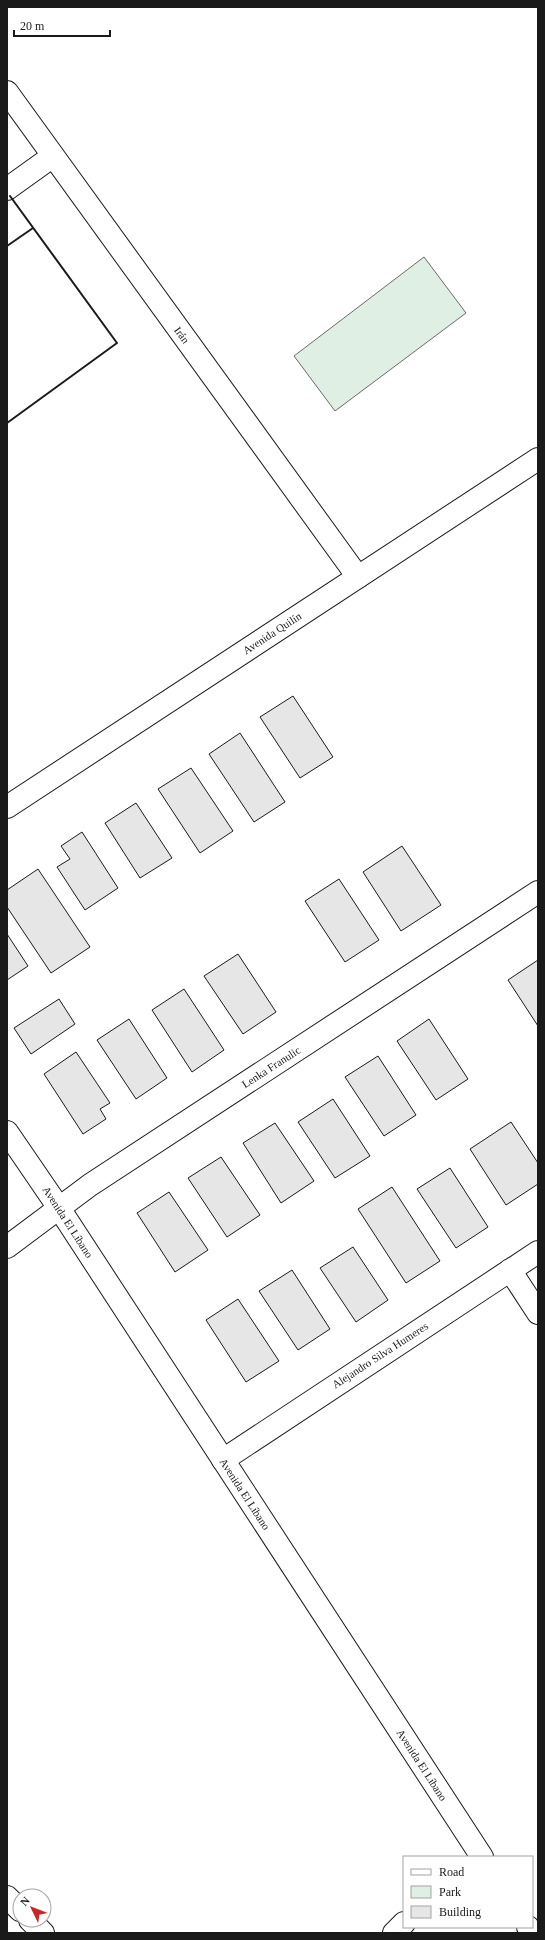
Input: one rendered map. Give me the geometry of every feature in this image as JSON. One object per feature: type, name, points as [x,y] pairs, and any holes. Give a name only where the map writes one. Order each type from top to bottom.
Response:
[{"type":"street","name":"Irán","points":[[7,92],[358,577]]},
{"type":"street","points":[[7,189],[53,156]]},
{"type":"street","name":"Avenida Quilín","points":[[7,807],[538,459]]},
{"type":"street","name":"Lenka Franulic","points":[[7,1247],[90,1185],[538,892]]},
{"type":"street","name":"Avenida El Líbano","points":[[7,1132],[59,1208],[223,1460],[477,1855]]},
{"type":"street","name":"Alejandro Silva Humeres","points":[[223,1460],[538,1252]]},
{"type":"street","points":[[510,1270],[538,1313]]},
{"type":"street","points":[[394,1933],[403,1924]]},
{"type":"green space","points":[[424,257],[466,313],[335,411],[294,356]]},
{"type":"building","points":[[293,696],[333,757],[300,778],[260,717]]},
{"type":"building","points":[[240,733],[285,802],[254,822],[209,754]]},
{"type":"building","points":[[191,768],[233,831],[200,853],[158,789]]},
{"type":"building","points":[[136,803],[172,858],[140,878],[105,823]]},
{"type":"building","points":[[82,832],[118,888],[85,910],[57,867],[70,859],[61,846]]},
{"type":"building","points":[[402,846],[441,905],[401,931],[363,872]]},
{"type":"building","points":[[38,869],[90,947],[51,973],[7,907],[7,890]]},
{"type":"building","points":[[339,879],[379,940],[345,962],[305,901]]},
{"type":"building","points":[[7,934],[28,966],[7,980]]},
{"type":"building","points":[[238,954],[276,1012],[243,1034],[204,976]]},
{"type":"building","points":[[538,960],[538,1026],[508,980]]},
{"type":"building","points":[[184,989],[224,1050],[192,1072],[152,1010]]},
{"type":"building","points":[[59,999],[75,1024],[31,1054],[14,1028]]},
{"type":"building","points":[[129,1019],[167,1078],[136,1099],[97,1040]]},
{"type":"building","points":[[429,1019],[468,1079],[436,1100],[397,1041]]},
{"type":"building","points":[[76,1052],[110,1103],[100,1109],[106,1119],[83,1134],[44,1074]]},
{"type":"building","points":[[378,1056],[416,1115],[384,1136],[345,1077]]},
{"type":"building","points":[[333,1099],[370,1156],[335,1178],[298,1122]]},
{"type":"building","points":[[511,1122],[538,1163],[538,1184],[506,1205],[470,1149]]},
{"type":"building","points":[[275,1123],[314,1181],[281,1203],[243,1143]]},
{"type":"building","points":[[221,1157],[260,1215],[227,1237],[188,1178]]},
{"type":"building","points":[[450,1168],[488,1227],[456,1248],[417,1189]]},
{"type":"building","points":[[392,1187],[440,1261],[406,1283],[358,1209]]},
{"type":"building","points":[[169,1192],[208,1250],[175,1272],[137,1213]]},
{"type":"building","points":[[353,1247],[388,1300],[356,1322],[320,1268]]},
{"type":"building","points":[[292,1270],[330,1329],[298,1350],[259,1291]]},
{"type":"building","points":[[238,1299],[279,1361],[246,1382],[206,1320]]},
{"type":"wall","points":[[7,423],[117,343],[10,196]]},
{"type":"wall","points":[[7,246],[33,228]]}]
